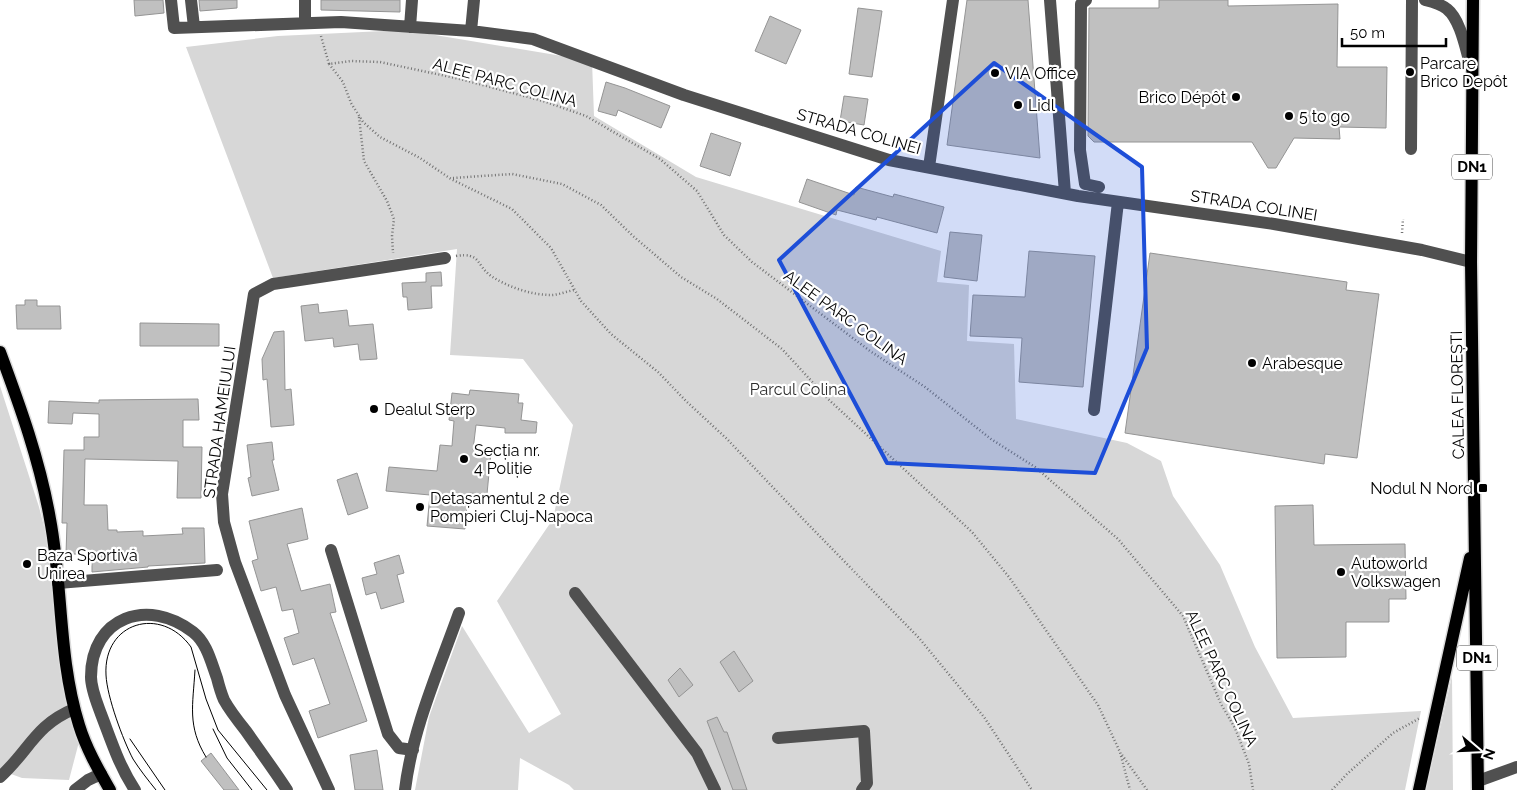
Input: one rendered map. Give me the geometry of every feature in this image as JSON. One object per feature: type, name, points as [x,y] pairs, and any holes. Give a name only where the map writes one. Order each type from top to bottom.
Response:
[{"type":"main road","name":"CALEA FLOREȘTI","points":[[1473,0],[1471,262],[1478,785]]},
{"type":"main road","points":[[0,352],[28,432],[50,518],[65,656],[74,710],[83,738],[110,790]]},
{"type":"main road","points":[[1419,790],[1475,536]]},
{"type":"street","name":"STRADA COLINEI","points":[[171,0],[174,28],[311,22],[471,30],[533,39],[684,95],[889,160],[1118,202],[1274,224],[1422,250],[1471,262]]},
{"type":"street","points":[[191,0],[194,26]]},
{"type":"street","points":[[305,0],[311,22]]},
{"type":"street","points":[[410,27],[412,0]]},
{"type":"street","points":[[471,30],[474,0]]},
{"type":"street","points":[[929,167],[954,0]]},
{"type":"street","points":[[1050,0],[1065,193]]},
{"type":"street","points":[[1086,0],[1081,4],[1080,150],[1085,184],[1099,187]]},
{"type":"street","points":[[1411,149],[1412,0]]},
{"type":"street","points":[[1425,0],[1446,7],[1453,14],[1472,71]]},
{"type":"street","points":[[1094,410],[1118,202]]},
{"type":"street","name":"STRADA HAMEIULUI","points":[[329,790],[285,695],[236,562],[224,522],[222,494],[254,294],[273,284],[445,258]]},
{"type":"street","points":[[331,550],[388,734],[399,748],[413,750]]},
{"type":"street","points":[[58,583],[217,570]]},
{"type":"street","points":[[575,593],[697,753],[715,790]]},
{"type":"street","points":[[405,790],[422,718],[459,613]]},
{"type":"street","points":[[134,790],[115,752],[99,706],[92,677],[97,649],[111,627],[127,617],[145,614],[169,619],[181,624],[203,642],[228,707],[288,790]]},
{"type":"street","points":[[0,777],[40,730],[58,717],[74,710]]},
{"type":"street","points":[[778,738],[864,731],[867,783],[862,790]]},
{"type":"street","points":[[1478,785],[1517,767]]},
{"type":"street","points":[[75,790],[88,780],[101,774]]},
{"type":"path","points":[[311,22],[329,64],[343,82],[351,103],[363,122],[380,138],[420,158],[451,179],[512,208],[551,248],[581,301],[610,334],[658,372],[687,402],[728,439],[919,638],[984,718],[1032,790]]},
{"type":"path","name":"ALEE PARC COLINA","points":[[329,64],[351,61],[380,62],[460,79],[542,101],[586,116],[660,159],[697,191],[724,235],[752,262],[870,351],[926,387],[991,439],[1035,467],[1118,539],[1184,616],[1221,704],[1235,728],[1249,764],[1253,790]]},
{"type":"path","points":[[359,115],[364,161],[387,201],[394,219],[392,236],[395,266]]},
{"type":"path","points":[[451,179],[512,174],[562,184],[601,205],[633,236],[681,277],[717,299],[782,349],[828,399],[972,532],[1009,577],[1098,705],[1120,752],[1147,790]]},
{"type":"path","points":[[445,258],[460,255],[472,256],[479,260],[484,269],[492,276],[520,290],[552,295],[574,290]]},
{"type":"path","points":[[1332,790],[1346,774],[1393,733],[1420,718]]},
{"type":"path","points":[[1120,752],[1130,790]]},
{"type":"highlighted area","points":[[994,63],[1142,167],[1147,348],[1095,473],[887,463],[779,260]]},
{"type":"green space","name":"Parcul Colina","points":[[405,30],[592,61],[594,116],[696,177],[941,251],[937,282],[969,285],[967,341],[1014,344],[1016,419],[1127,443],[1161,461],[1173,496],[1220,565],[1255,647],[1293,718],[1421,711],[1405,790],[574,790],[569,785],[520,758],[518,790],[415,790],[429,717],[462,626],[529,733],[561,714],[497,601],[553,519],[573,425],[523,359],[450,355],[457,249],[273,278],[186,47],[278,36]]},
{"type":"green space","name":"Baza Sportivă Unirea","points":[[0,386],[39,507],[68,620],[80,738],[69,780],[22,778],[0,770]]},
{"type":"green space","points":[[1452,676],[1453,790],[1426,790]]},
{"type":"building","points":[[134,0],[163,0],[164,13],[135,16]]},
{"type":"building","points":[[199,0],[237,0],[237,8],[200,11]]},
{"type":"building","points":[[321,0],[400,0],[400,12],[321,10]]},
{"type":"building","name":"VIA Office","points":[[967,0],[1028,0],[1040,158],[947,145]]},
{"type":"building","name":"Brico Dépôt","points":[[1159,0],[1228,0],[1228,6],[1338,4],[1337,67],[1387,67],[1386,128],[1339,127],[1340,139],[1294,138],[1276,168],[1268,168],[1252,142],[1094,142],[1088,136],[1089,8],[1159,8]]},
{"type":"building","points":[[858,8],[882,11],[872,77],[849,74]]},
{"type":"building","points":[[770,16],[801,30],[786,64],[755,51]]},
{"type":"building","points":[[606,82],[670,106],[661,128],[618,110],[616,116],[598,111]]},
{"type":"building","points":[[844,96],[868,99],[864,125],[840,121]]},
{"type":"building","points":[[711,133],[741,143],[730,176],[700,166]]},
{"type":"building","points":[[807,179],[854,195],[856,187],[893,197],[894,194],[944,207],[937,233],[877,217],[876,220],[837,210],[836,215],[799,202]]},
{"type":"building","points":[[950,232],[982,235],[977,281],[944,277]]},
{"type":"building","points":[[1029,251],[1095,256],[1083,387],[1019,382],[1022,338],[970,336],[973,295],[1025,297]]},
{"type":"building","name":"Arabesque","points":[[1150,253],[1347,282],[1346,290],[1379,294],[1357,458],[1325,454],[1324,464],[1125,433]]},
{"type":"building","points":[[441,272],[442,286],[431,286],[432,308],[408,310],[407,297],[403,297],[402,283],[426,282],[426,273]]},
{"type":"building","points":[[25,300],[37,300],[37,306],[60,306],[61,329],[17,329],[16,305],[25,305]]},
{"type":"building","points":[[318,304],[319,313],[347,310],[349,326],[373,324],[377,359],[360,360],[358,344],[334,347],[333,338],[305,341],[301,306]]},
{"type":"building","points":[[140,323],[219,324],[219,346],[140,346]]},
{"type":"building","points":[[284,331],[285,390],[291,389],[294,425],[271,427],[267,379],[263,380],[262,359],[274,332]]},
{"type":"building","name":"Secția nr. 4 Poliție","points":[[470,390],[519,394],[518,403],[523,403],[521,420],[537,422],[536,433],[505,433],[505,428],[476,425],[473,450],[491,452],[487,494],[468,493],[465,529],[427,526],[430,495],[386,491],[389,467],[437,471],[440,445],[452,446],[454,421],[449,420],[452,393],[469,395]]},
{"type":"building","points":[[198,399],[199,420],[183,420],[183,447],[202,447],[201,498],[177,498],[178,461],[85,459],[84,505],[107,505],[108,530],[117,530],[117,532],[143,531],[143,536],[183,534],[182,528],[204,528],[205,563],[148,566],[92,572],[92,554],[66,554],[67,523],[62,523],[64,450],[84,450],[84,437],[99,437],[99,414],[73,413],[72,424],[48,423],[49,401],[99,403],[99,400]]},
{"type":"building","points":[[272,442],[274,460],[272,460],[279,490],[252,496],[248,478],[251,477],[247,445]]},
{"type":"building","points":[[357,473],[368,508],[348,515],[337,480]]},
{"type":"building","name":"Autoworld Volkswagen","points":[[1313,505],[1314,545],[1405,544],[1406,599],[1389,599],[1389,622],[1346,622],[1346,657],[1277,658],[1275,506]]},
{"type":"building","points":[[302,508],[308,539],[287,544],[301,591],[330,584],[336,612],[330,613],[367,721],[318,738],[309,711],[330,704],[314,658],[293,665],[284,638],[299,633],[293,609],[282,611],[276,587],[261,591],[252,561],[258,559],[249,521]]},
{"type":"building","points":[[399,555],[404,573],[397,575],[404,602],[381,609],[376,592],[366,595],[362,578],[377,574],[374,563]]},
{"type":"building","points":[[734,651],[753,681],[739,692],[720,662]]},
{"type":"building","points":[[680,668],[693,685],[679,697],[668,680]]},
{"type":"building","points":[[717,717],[724,732],[727,732],[747,790],[733,790],[707,721]]},
{"type":"building","points":[[377,750],[383,790],[355,790],[350,755]]},
{"type":"building","points":[[211,753],[239,790],[224,790],[201,761]]},
{"type":"tram line","points":[[156,790],[133,759],[125,741],[112,706],[106,675],[108,657],[114,642],[124,632],[136,625],[150,623],[165,626],[179,634],[191,647],[206,699],[218,730],[267,790]]},
{"type":"tram line","points":[[195,670],[194,725],[200,746],[206,757]]},
{"type":"tram line","points":[[213,729],[227,758],[252,790]]},
{"type":"tram line","points":[[130,739],[165,790]]},
{"type":"place","name":"Parcare Brico Depôt","points":[[1410,72]]},
{"type":"place","name":"VIA Office","points":[[995,73]]},
{"type":"place","name":"Brico Dépôt","points":[[1236,97]]},
{"type":"place","name":"Lidl","points":[[1018,105]]},
{"type":"place","name":"5 to go","points":[[1289,116]]},
{"type":"place","name":"Arabesque","points":[[1252,363]]},
{"type":"place","name":"Dealul Sterp","points":[[374,409]]},
{"type":"place","name":"Secția nr. 4 Poliție","points":[[464,459]]},
{"type":"place","name":"Nodul N Nord","points":[[1483,488]]},
{"type":"place","name":"Detașamentul 2 de Pompieri Cluj-Napoca","points":[[420,507]]},
{"type":"place","name":"Baza Sportivă Unirea","points":[[27,564]]},
{"type":"place","name":"Autoworld Volkswagen","points":[[1341,572]]}]
